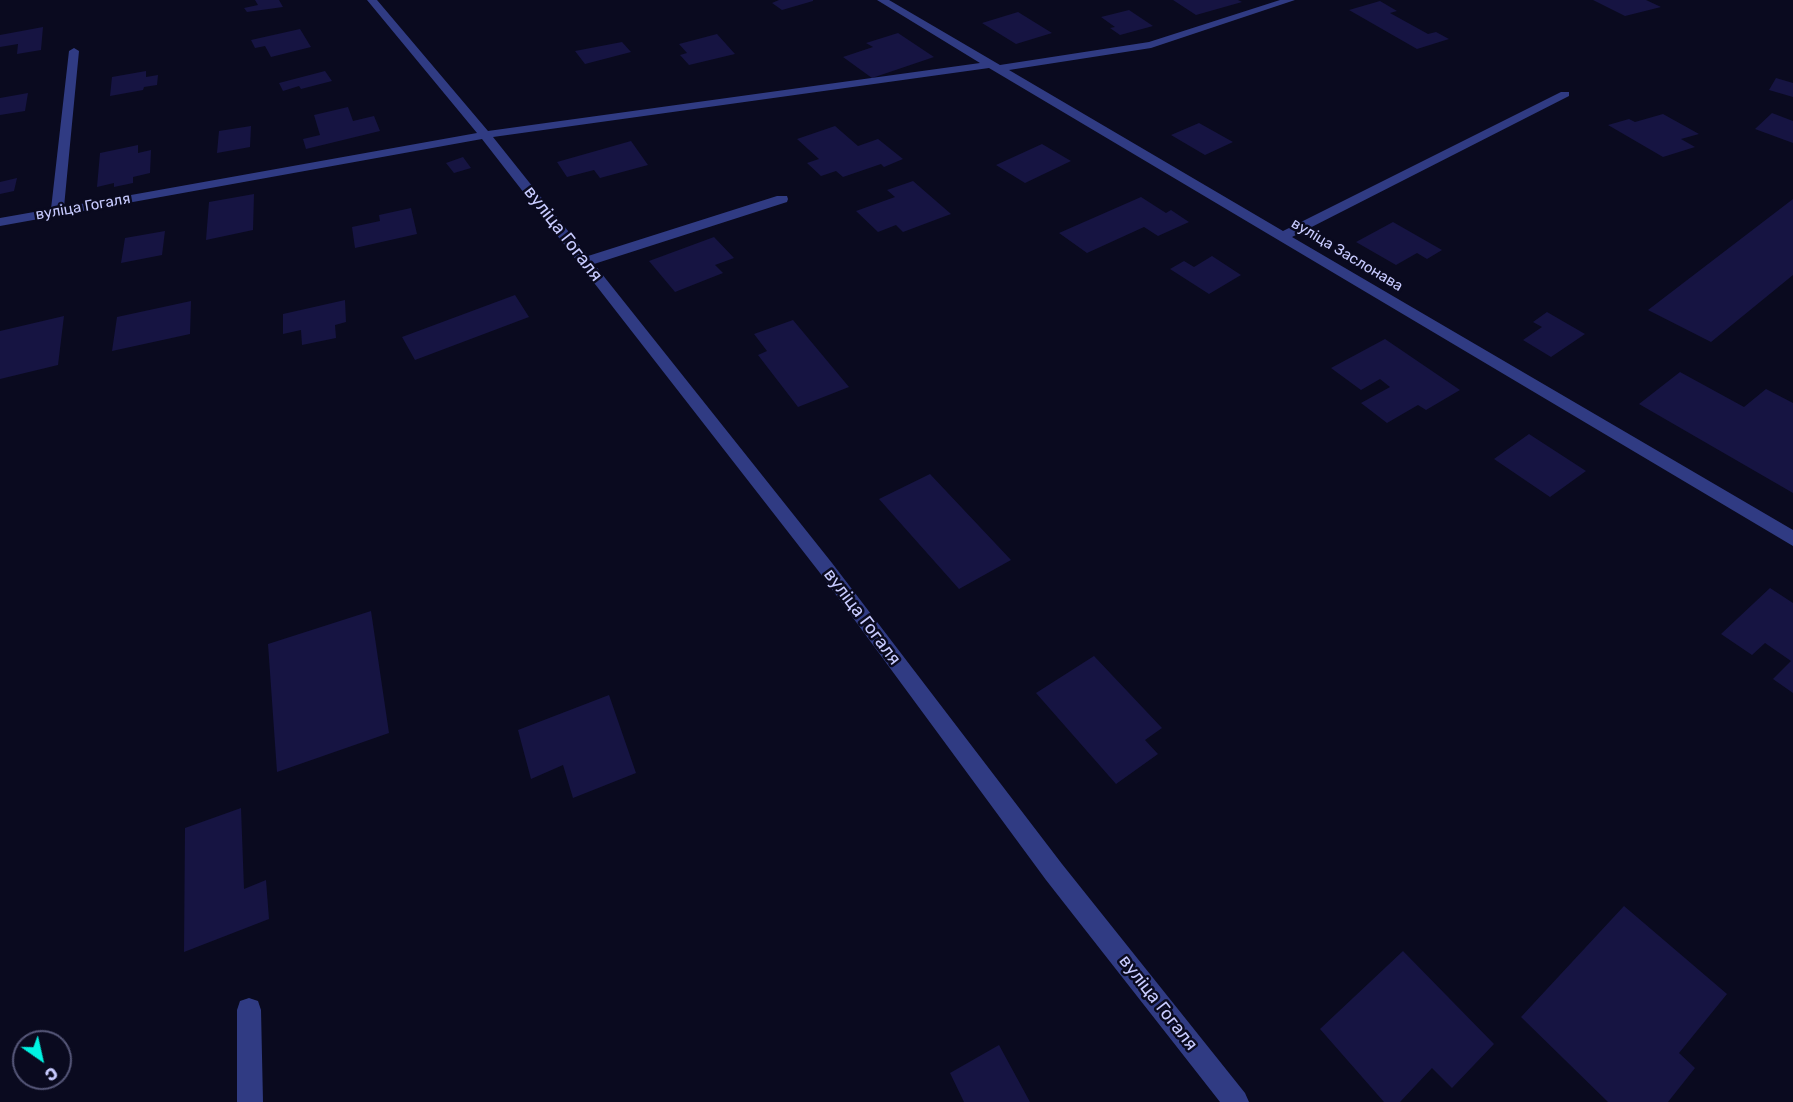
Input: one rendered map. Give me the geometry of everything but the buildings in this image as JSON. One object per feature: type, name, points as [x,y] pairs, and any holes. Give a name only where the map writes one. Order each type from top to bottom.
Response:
[{"type":"street","name":"вуліца Гогаля","points":[[372,0],[485,135],[826,568],[1054,872],[1236,1102]]},
{"type":"street","name":"вуліца Заслонава","points":[[882,0],[1793,539]]},
{"type":"street","name":"вуліца Гогаля","points":[[0,222],[485,135],[1151,45],[1290,0]]},
{"type":"street","points":[[57,212],[74,51]]},
{"type":"street","points":[[1283,236],[1565,94]]},
{"type":"street","points":[[585,262],[782,199]]},
{"type":"street","points":[[249,1010],[250,1102]]}]
